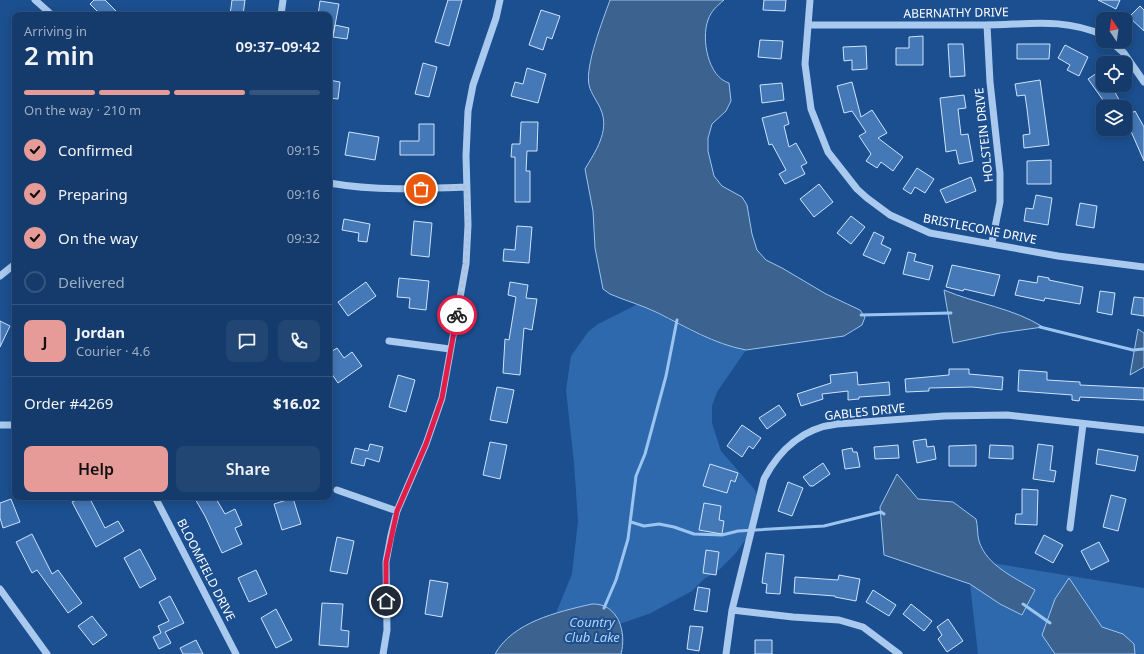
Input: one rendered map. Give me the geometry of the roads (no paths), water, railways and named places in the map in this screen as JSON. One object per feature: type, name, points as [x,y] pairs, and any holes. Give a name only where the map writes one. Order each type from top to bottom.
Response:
[{"type":"street","points":[[35,0],[49,12]]},
{"type":"street","points":[[281,12],[283,0]]},
{"type":"street","points":[[383,654],[387,630],[386,562],[397,511],[435,421],[442,398],[466,264],[468,225],[466,187],[468,111],[474,85],[496,18],[500,0]]},
{"type":"street","name":"BRISTLECONE DRIVE","points":[[810,0],[806,64],[811,109],[828,152],[857,189],[886,212],[907,224],[930,233],[992,242],[1058,256],[1144,267]]},
{"type":"street","name":"ABERNATHY DRIVE","points":[[808,25],[987,25],[1046,22],[1072,25],[1096,33]]},
{"type":"street","name":"HOLSTEIN DRIVE","points":[[987,25],[990,82],[1000,173],[1000,202],[992,242]]},
{"type":"street","points":[[1119,48],[1124,52],[1144,82]]},
{"type":"street","points":[[332,183],[369,189],[406,190],[466,187]]},
{"type":"street","points":[[0,276],[12,266]]},
{"type":"street","points":[[389,341],[450,349]]},
{"type":"street","name":"GABLES DRIVE","points":[[726,654],[732,610],[764,479],[782,452],[797,439],[808,433],[826,426],[837,424],[972,415],[1007,415],[1144,430]]},
{"type":"street","points":[[1070,528],[1083,424]]},
{"type":"street","points":[[0,425],[12,425]]},
{"type":"street","points":[[337,490],[397,511]]},
{"type":"street","name":"BLOOMFIELD DRIVE","points":[[158,500],[236,654]]},
{"type":"street","points":[[0,589],[47,654]]},
{"type":"street","points":[[732,610],[793,617],[839,620],[863,627],[899,654]]},
{"type":"water","points":[[610,0],[724,0],[714,9],[709,17],[705,37],[711,65],[722,79],[729,83],[731,101],[726,111],[712,124],[708,138],[708,151],[714,176],[722,186],[742,197],[747,205],[752,234],[757,250],[766,260],[826,294],[860,310],[865,317],[862,325],[844,336],[746,350],[711,339],[652,310],[610,294],[603,289],[595,248],[593,211],[585,169],[593,156],[603,133],[604,126],[601,110],[590,88],[588,76],[595,42]]},
{"type":"water","points":[[944,290],[1020,315],[1043,327],[1000,333],[953,343]]},
{"type":"water","points":[[1138,329],[1144,333],[1144,367],[1130,375]]},
{"type":"water","points":[[897,474],[918,499],[953,502],[976,519],[979,541],[988,557],[1002,570],[1035,590],[1022,615],[1000,604],[970,584],[884,555],[880,507]]},
{"type":"water","points":[[1069,578],[1102,627],[1123,634],[1134,644],[1135,654],[1055,654],[1042,635],[1055,599]]},
{"type":"water","name":"Country Club Lake","points":[[592,604],[601,605],[608,608],[618,620],[623,637],[621,654],[495,654],[503,643],[524,626],[551,615]]},
{"type":"waterway","points":[[861,315],[951,313]]},
{"type":"waterway","points":[[604,608],[616,580],[628,539],[636,476],[645,454],[666,376],[677,320]]},
{"type":"waterway","points":[[1040,327],[1133,350],[1144,349]]},
{"type":"waterway","points":[[631,522],[644,526],[659,524],[674,527],[694,534],[722,535],[738,531],[824,526],[881,512],[884,514]]},
{"type":"waterway","points":[[1023,604],[1050,623]]}]
